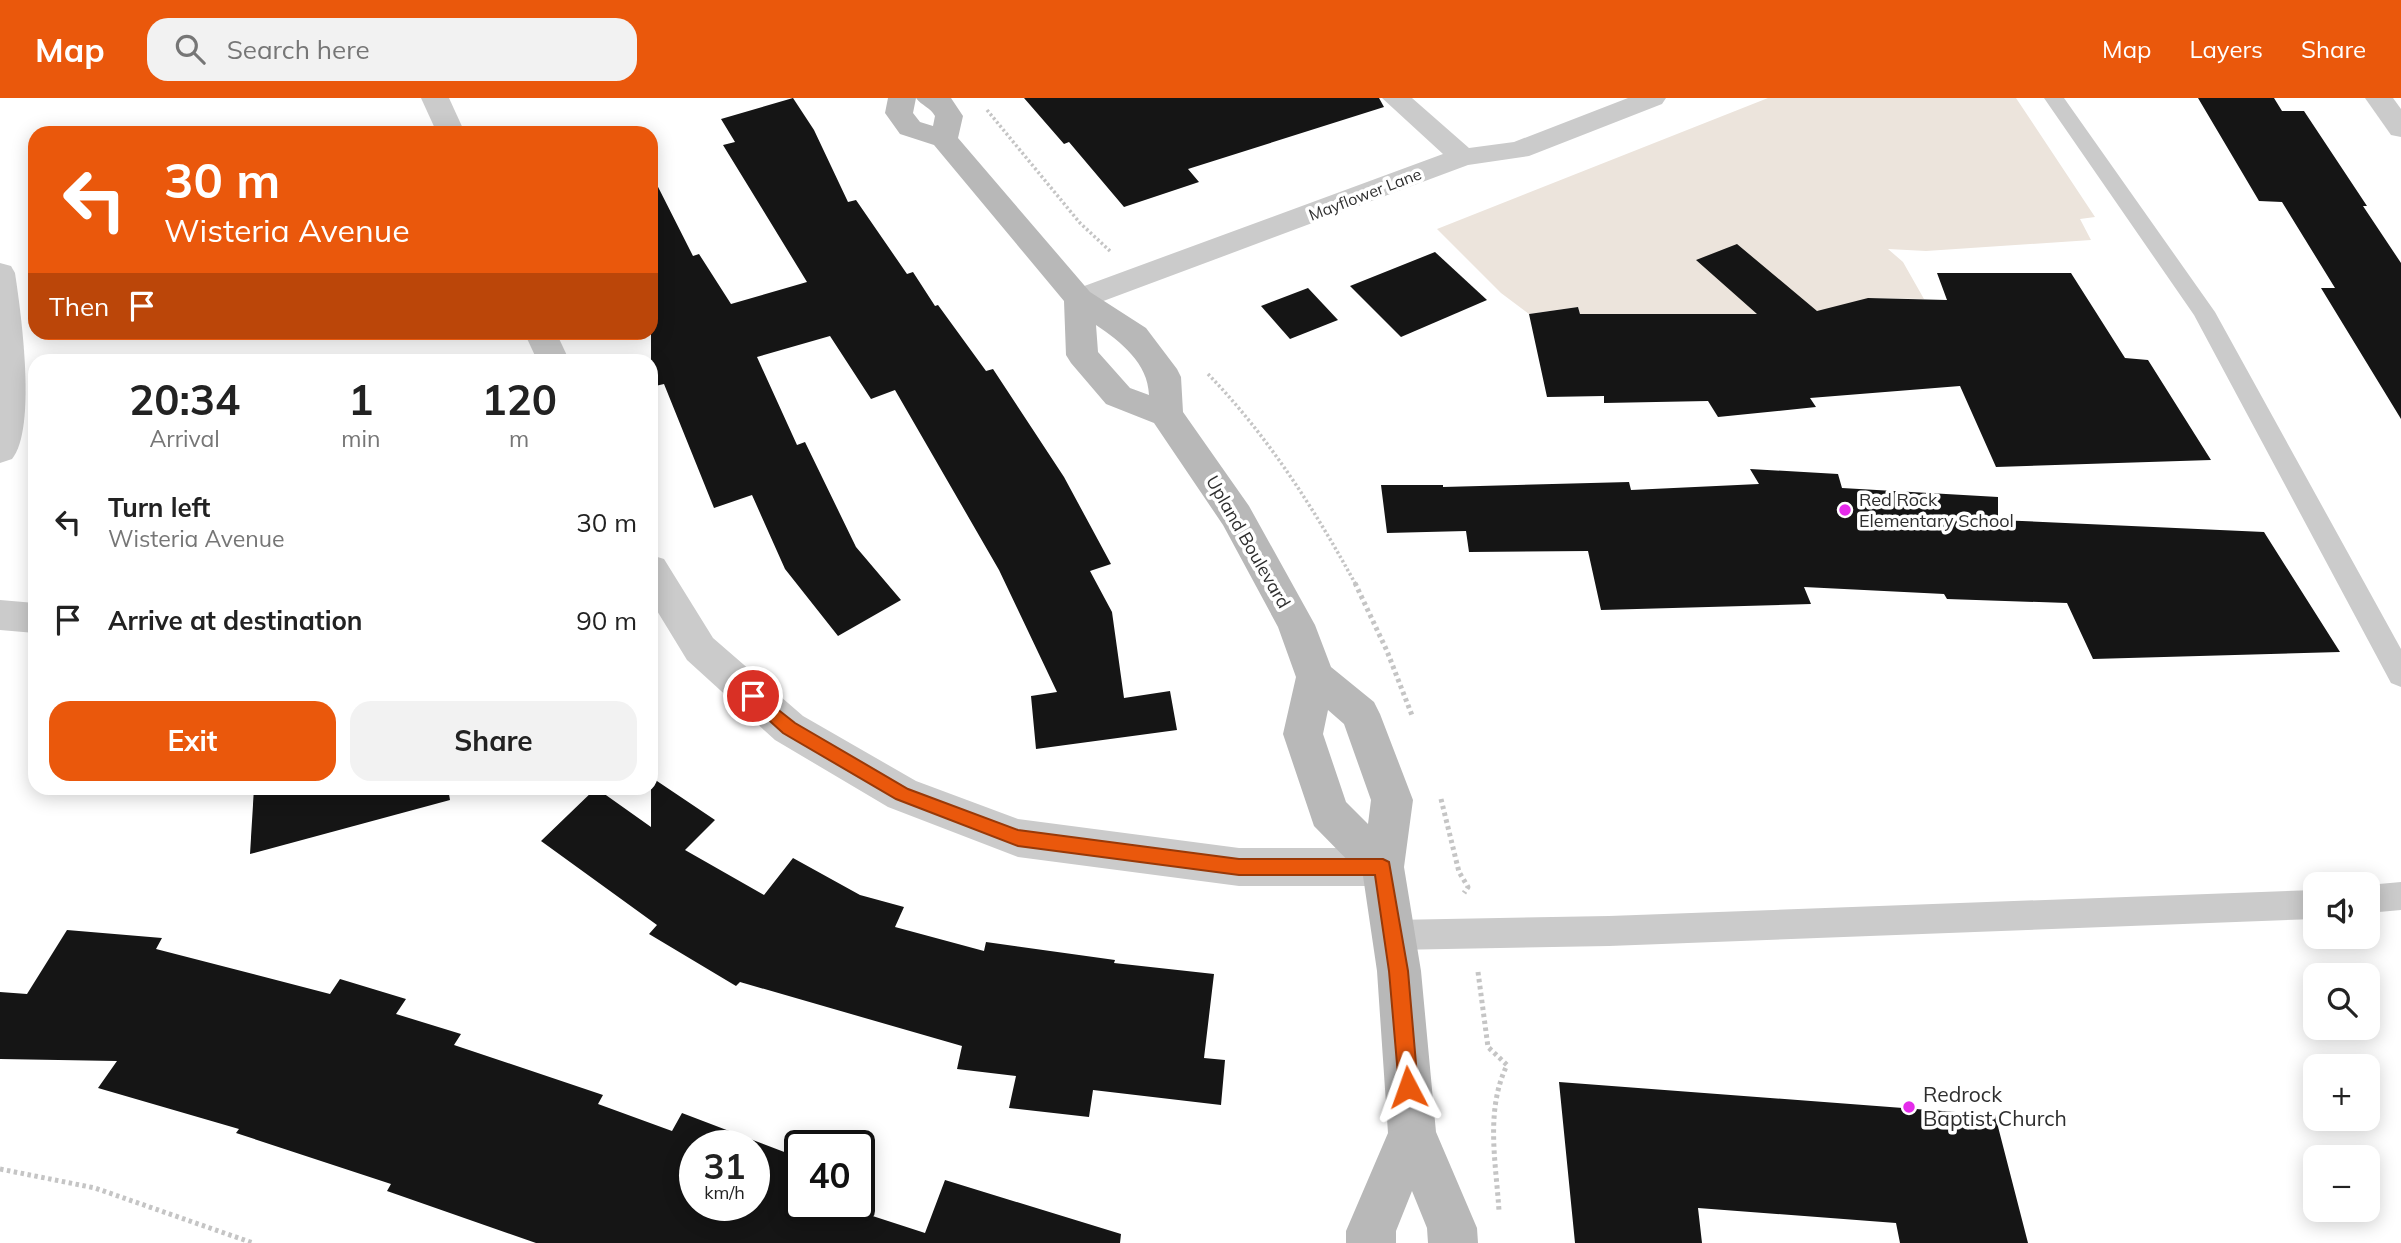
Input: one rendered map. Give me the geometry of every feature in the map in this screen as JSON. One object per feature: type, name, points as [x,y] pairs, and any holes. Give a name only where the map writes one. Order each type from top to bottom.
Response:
[{"type":"street","points":[[435,98],[448,126]]},
{"type":"street","points":[[902,98],[899,113],[910,128],[944,139],[1079,299],[1135,336],[1165,377],[1166,415],[1118,396],[1082,355],[1079,299]]},
{"type":"street","points":[[930,98],[941,103],[949,116],[944,139]]},
{"type":"street","points":[[1396,98],[1463,157]]},
{"type":"street","name":"Mayflower Lane","points":[[1079,299],[1463,157],[1519,150],[1652,98]]},
{"type":"street","points":[[2379,98],[2401,129]]},
{"type":"street","points":[[0,273],[10,350],[4,445],[0,450]]},
{"type":"street","name":"Upland Boulevard","points":[[1166,415],[1236,516],[1296,625],[1315,677]]},
{"type":"street","points":[[658,580],[700,649],[789,728],[902,794],[1018,838],[1239,867],[1383,867]]},
{"type":"street","points":[[0,615],[28,617]]},
{"type":"street","points":[[1383,867],[1329,813],[1303,734],[1315,677],[1360,714],[1392,800],[1383,867],[1394,935],[1412,1133],[1452,1228],[1452,1243]]},
{"type":"street","points":[[1371,1243],[1371,1231],[1412,1133]]},
{"type":"lane","points":[[2054,98],[2204,312],[2401,675]]},
{"type":"lane","points":[[2380,898],[2401,896]]},
{"type":"lane","points":[[1394,935],[1637,930],[2303,904]]},
{"type":"path","points":[[985,108],[1080,223],[1118,258]]},
{"type":"path","points":[[1206,372],[1234,400],[1313,509],[1368,606],[1396,668],[1416,728]]},
{"type":"path","points":[[1440,796],[1460,872],[1468,887],[1462,896],[1478,968],[1488,1047],[1507,1065],[1497,1081],[1493,1102],[1500,1217]]},
{"type":"path","points":[[0,1169],[95,1188],[253,1243]]},
{"type":"shaded area","points":[[1768,98],[2016,98],[2095,217],[2080,219],[2091,240],[1926,251],[1888,249],[1903,262],[1924,299],[1868,298],[1827,316],[1807,311],[1751,314],[1580,314],[1578,307],[1529,314],[1501,293],[1437,229]]},
{"type":"building","points":[[793,98],[814,130],[848,202],[856,200],[907,274],[913,272],[935,306],[938,305],[986,371],[993,369],[1064,477],[1111,564],[1090,571],[1112,612],[1124,698],[1170,691],[1177,730],[1036,749],[1031,696],[1057,692],[999,570],[895,390],[871,399],[830,336],[757,357],[797,445],[805,442],[856,547],[901,600],[838,636],[785,569],[752,495],[714,508],[664,384],[658,385],[658,354],[651,354],[651,340],[658,340],[658,187],[693,256],[699,254],[731,304],[807,282],[723,145],[735,142],[721,119]]},
{"type":"building","points":[[1024,98],[1379,98],[1384,107],[1188,169],[1199,182],[1124,207],[1069,142],[1064,144]]},
{"type":"building","points":[[2198,98],[2274,98],[2282,111],[2304,111],[2367,206],[2363,206],[2401,263],[2401,419],[2321,288],[2335,288],[2282,202],[2259,201]]},
{"type":"building","points":[[1737,244],[1817,311],[1868,298],[1947,300],[1937,273],[2071,273],[2125,358],[2148,360],[2211,460],[1996,467],[1960,386],[1810,398],[1816,407],[1718,417],[1708,401],[1604,403],[1604,396],[1547,397],[1529,314],[1578,307],[1580,314],[1757,314],[1696,260]]},
{"type":"building","points":[[1435,252],[1487,300],[1401,337],[1350,286]]},
{"type":"building","points":[[1308,288],[1338,320],[1290,339],[1261,306]]},
{"type":"building","points":[[1750,469],[1838,474],[1842,488],[1998,497],[1998,520],[2264,532],[2340,652],[2093,659],[2067,603],[1947,599],[1944,594],[1804,587],[1811,604],[1601,610],[1588,551],[1469,552],[1466,531],[1387,533],[1381,485],[1443,487],[1629,482],[1631,490],[1759,484]]},
{"type":"building","points":[[658,782],[715,820],[685,850],[764,895],[793,858],[860,895],[904,907],[895,927],[984,951],[986,942],[1115,960],[1114,963],[1214,974],[1204,1058],[1225,1060],[1221,1105],[1093,1090],[1089,1117],[1009,1108],[1016,1076],[957,1069],[962,1046],[740,982],[736,986],[649,934],[657,925],[541,841],[589,795],[606,795],[651,827],[651,795],[658,795]]},
{"type":"building","points":[[254,795],[449,795],[450,800],[250,854]]},
{"type":"building","points":[[67,930],[162,938],[156,949],[330,994],[340,979],[406,999],[396,1014],[461,1034],[454,1045],[603,1095],[598,1104],[672,1131],[682,1113],[727,1130],[679,1130],[679,1221],[770,1221],[770,1147],[784,1152],[784,1221],[875,1221],[875,1217],[925,1233],[945,1180],[1121,1234],[1120,1243],[536,1243],[387,1191],[391,1184],[236,1133],[239,1129],[98,1088],[117,1061],[0,1059],[0,992],[27,994]]},
{"type":"building","points":[[1559,1082],[1995,1115],[2028,1243],[1900,1243],[1896,1223],[1698,1208],[1702,1243],[1575,1243]]},
{"type":"place","name":"Red Rock Elementary School","points":[[1845,510]]},
{"type":"place","name":"Redrock Baptist Church","points":[[1909,1107]]},
{"type":"route","points":[[753,696],[789,728],[902,794],[1018,838],[1239,867],[1383,867],[1399,971],[1408,1087]]}]
